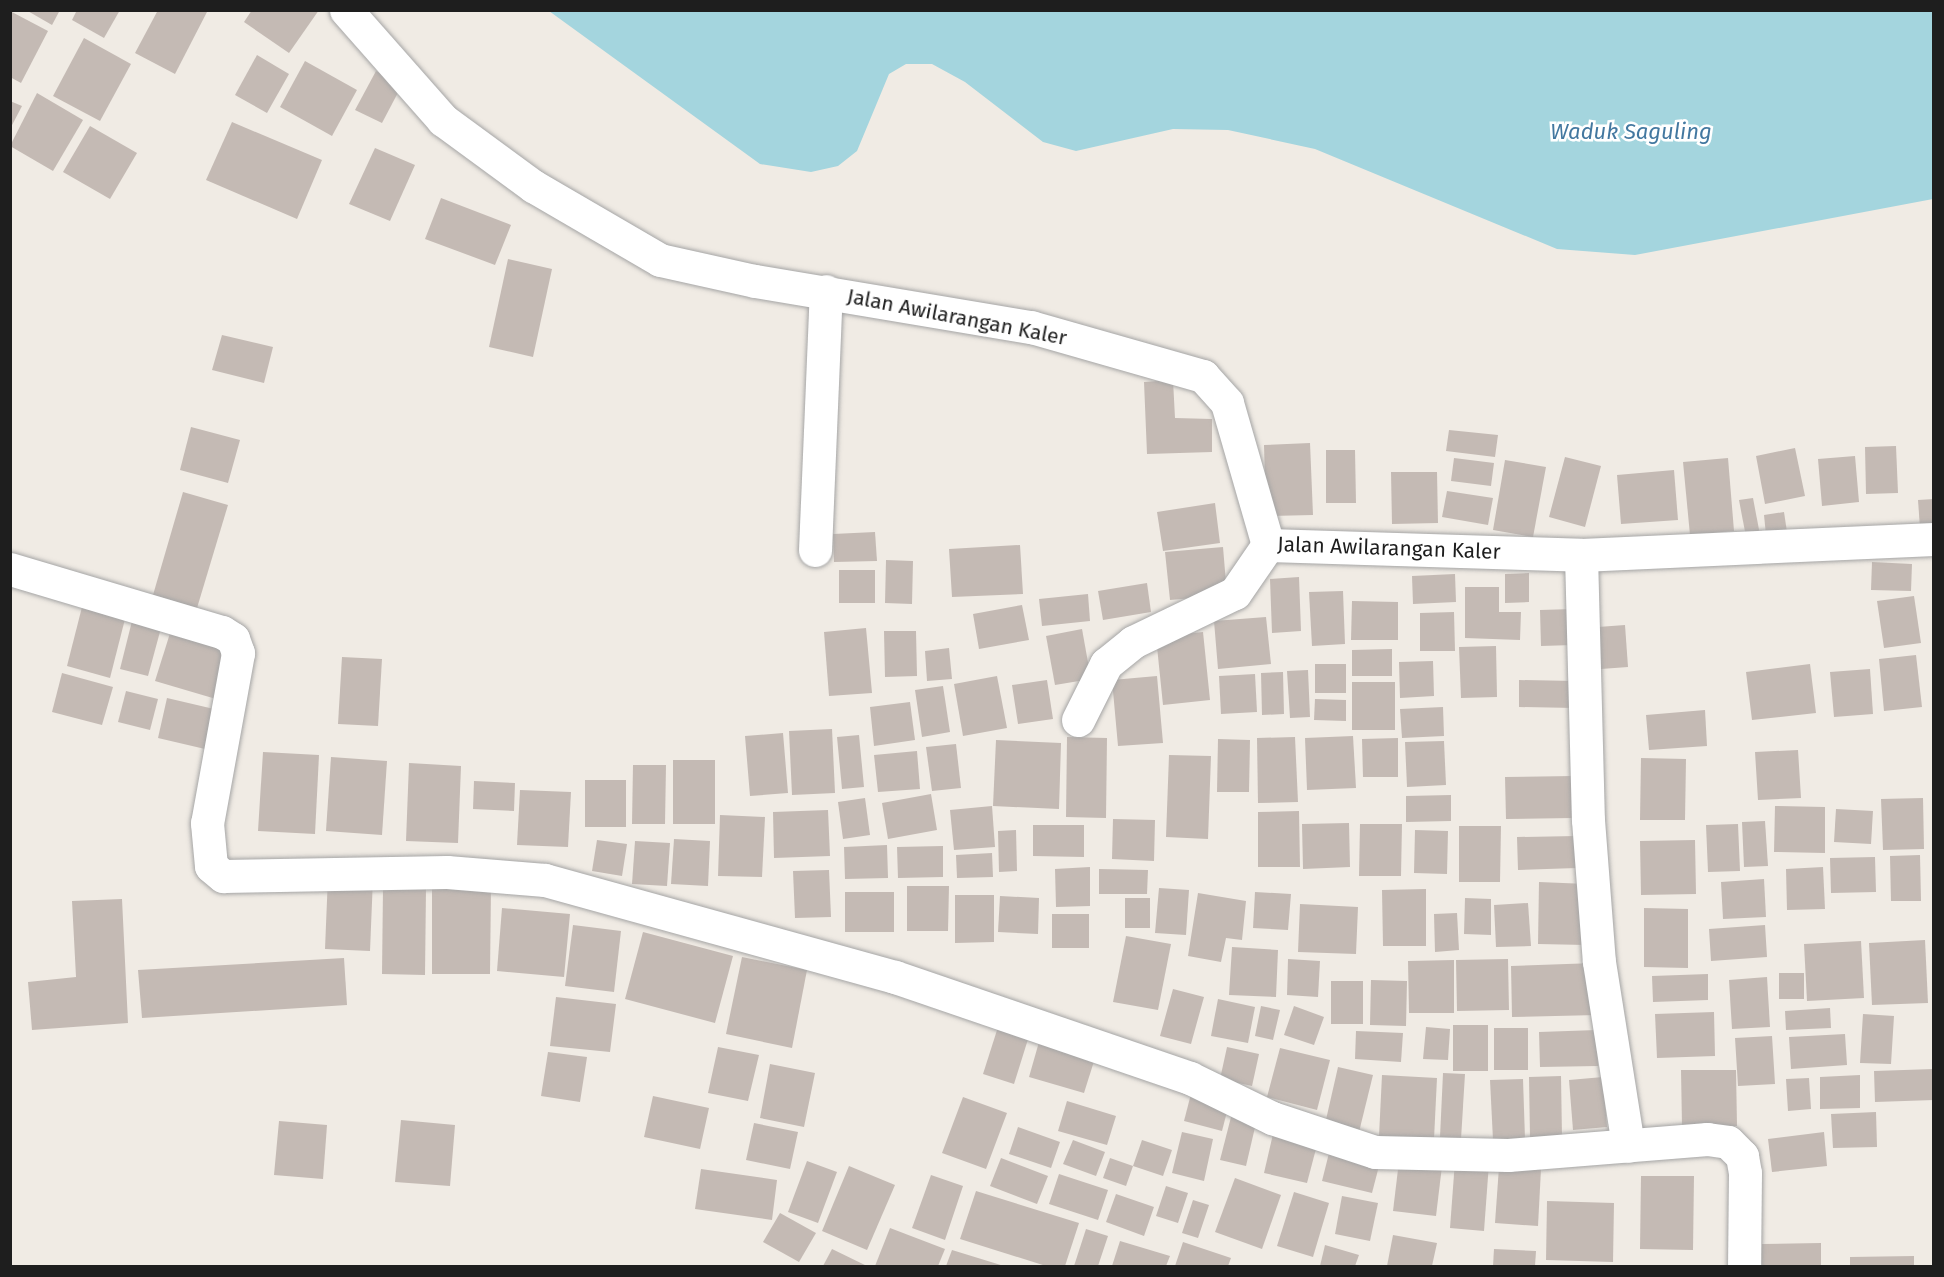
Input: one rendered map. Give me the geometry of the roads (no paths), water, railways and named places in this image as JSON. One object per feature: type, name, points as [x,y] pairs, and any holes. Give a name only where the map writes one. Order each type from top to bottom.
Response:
[{"type":"street","name":"Jalan Awilarangan Kaler","points":[[346,10],[370,43],[443,120],[552,197],[660,260],[1031,327],[1203,376],[1227,403],[1268,545],[1581,555],[1934,539]]},
{"type":"street","points":[[815,550],[826,291]]},
{"type":"street","points":[[1078,720],[1106,664],[1133,642],[1235,593],[1268,545]]},
{"type":"street","points":[[1581,555],[1589,832],[1599,962],[1628,1146]]},
{"type":"street","points":[[10,569],[222,632],[233,639],[238,653],[207,823],[211,866],[223,876],[447,872],[545,880],[895,977],[1190,1078],[1272,1118],[1375,1152],[1508,1155],[1707,1139],[1728,1143],[1742,1156],[1744,1266]]},
{"type":"water","name":"Waduk Saguling","points":[[549,11],[1933,11],[1933,199],[1635,255],[1557,249],[1315,149],[1228,130],[1173,129],[1076,151],[1043,142],[965,82],[932,64],[906,64],[889,74],[857,151],[838,166],[811,172],[760,164]]}]
